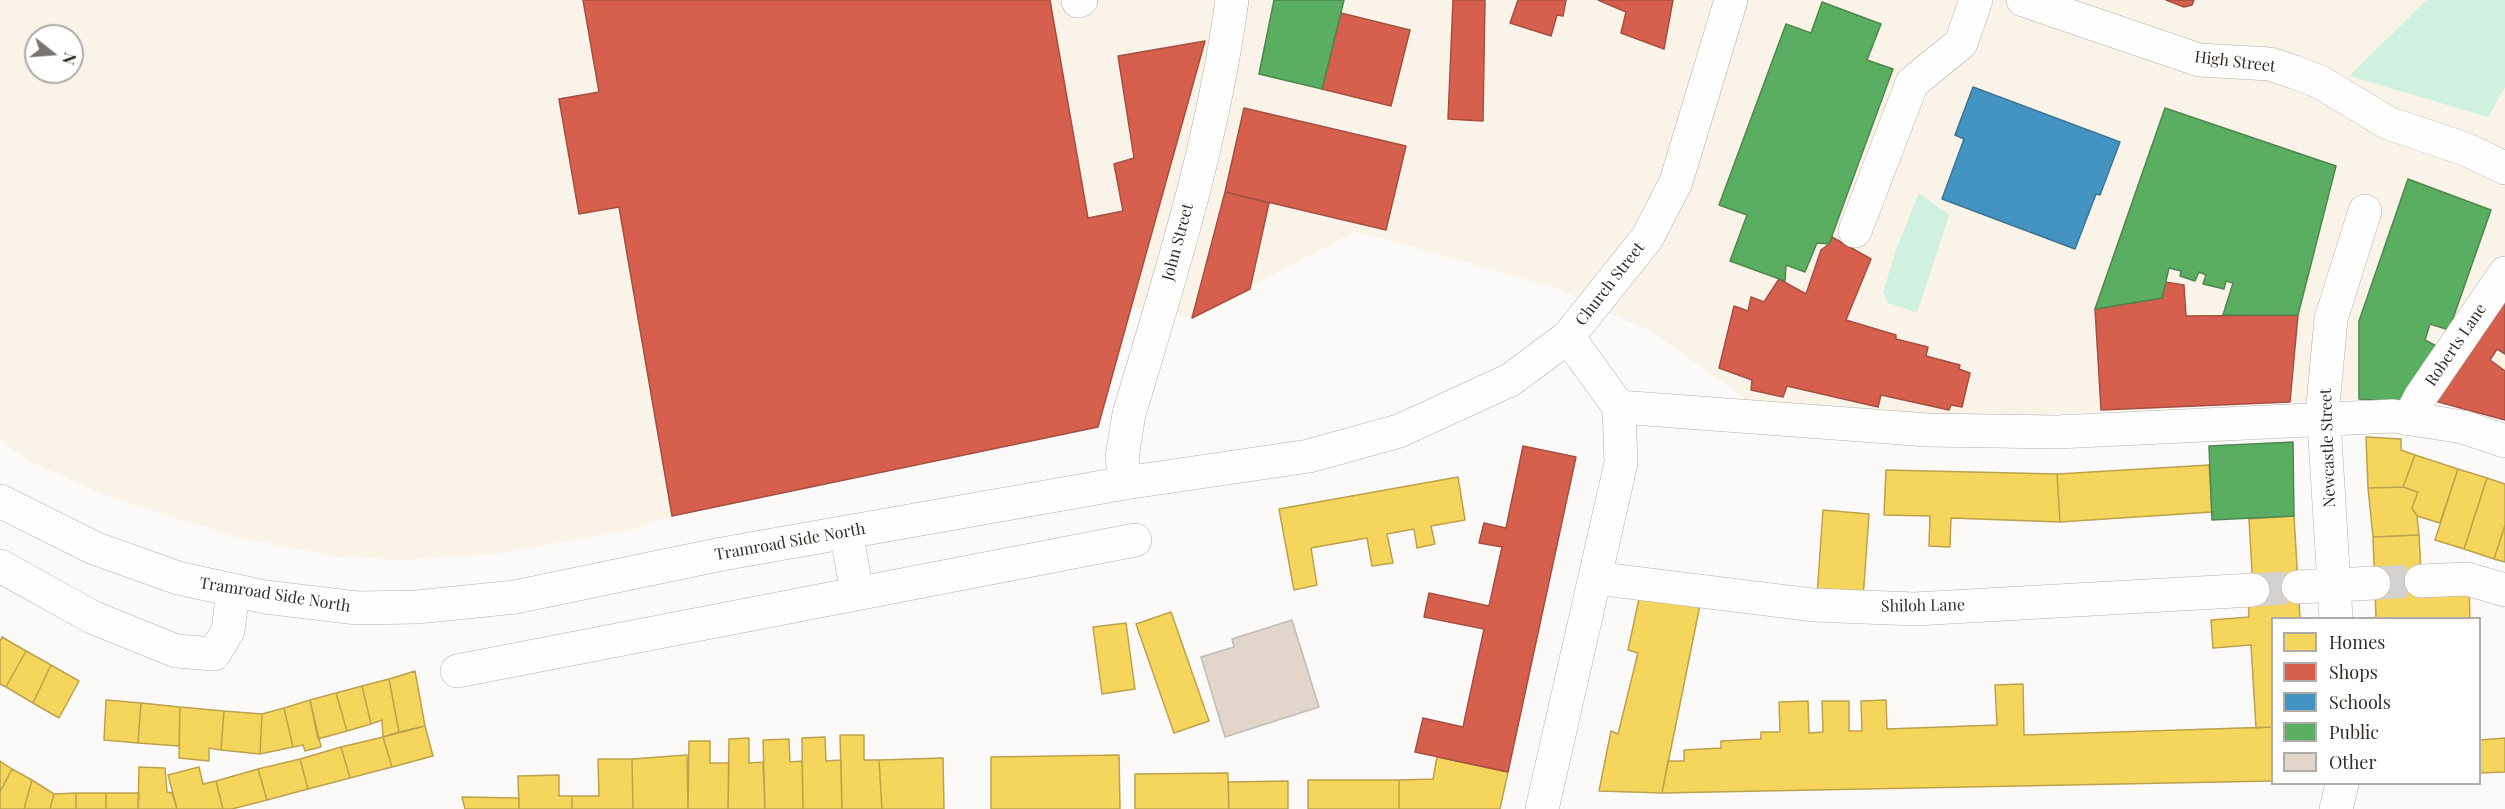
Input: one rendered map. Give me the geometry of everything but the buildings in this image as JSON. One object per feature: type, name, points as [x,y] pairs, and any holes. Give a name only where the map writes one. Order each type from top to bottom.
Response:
[{"type":"street","name":"John Street","points":[[1125,483],[1122,457],[1130,414],[1201,161],[1227,40],[1232,0]]},
{"type":"street","name":"Church Street","points":[[1619,407],[1568,337],[1647,238],[1676,182],[1731,0]]},
{"type":"street","points":[[1855,231],[1911,83],[1961,43],[1976,0]]},
{"type":"street","name":"High Street","points":[[2023,0],[2199,60],[2270,64],[2294,72],[2320,82],[2388,123],[2465,149],[2505,168]]},
{"type":"street","name":"Newcastle Street","points":[[2336,617],[2323,405],[2331,319],[2365,211]]},
{"type":"street","name":"Roberts Lane","points":[[2409,419],[2421,396],[2505,273]]},
{"type":"street","name":"Tramroad Side North","points":[[0,501],[94,548],[178,578],[265,597],[357,608],[417,607],[516,597],[722,554],[1125,483],[1309,456],[1399,431],[1510,380],[1568,337]]},
{"type":"street","points":[[1542,809],[1621,463],[1619,407],[1928,430],[2057,432],[2184,428],[2393,416],[2463,427],[2505,441]]},
{"type":"street","points":[[846,532],[857,592]]},
{"type":"street","points":[[457,671],[1135,540]]},
{"type":"street","points":[[0,566],[92,617],[176,651],[213,654],[228,631],[233,590]]},
{"type":"street","name":"Shiloh Lane","points":[[1595,578],[1813,605],[1915,609],[2253,590]]},
{"type":"street","points":[[2421,581],[2467,579],[2505,590]]},
{"type":"street","points":[[2298,587],[2374,583]]},
{"type":"street","points":[[2336,809],[2342,785]]},
{"type":"shaded area","points":[[0,0],[2505,0],[2505,420],[2431,400],[2359,399],[2021,416],[1898,413],[1745,399],[1656,334],[1558,289],[1356,231],[1192,318],[1131,306],[1098,427],[672,516],[630,530],[502,553],[410,560],[340,557],[235,537],[103,495],[26,459],[0,440]]},
{"type":"green space","points":[[2427,0],[2505,0],[2505,87],[2488,117],[2349,76]]},
{"type":"green space","points":[[1919,193],[1949,215],[1917,313],[1888,303],[1883,292],[1896,250]]},
{"type":"tunnel","points":[[2374,583],[2421,581]]},
{"type":"tunnel","points":[[2253,590],[2298,587]]}]
